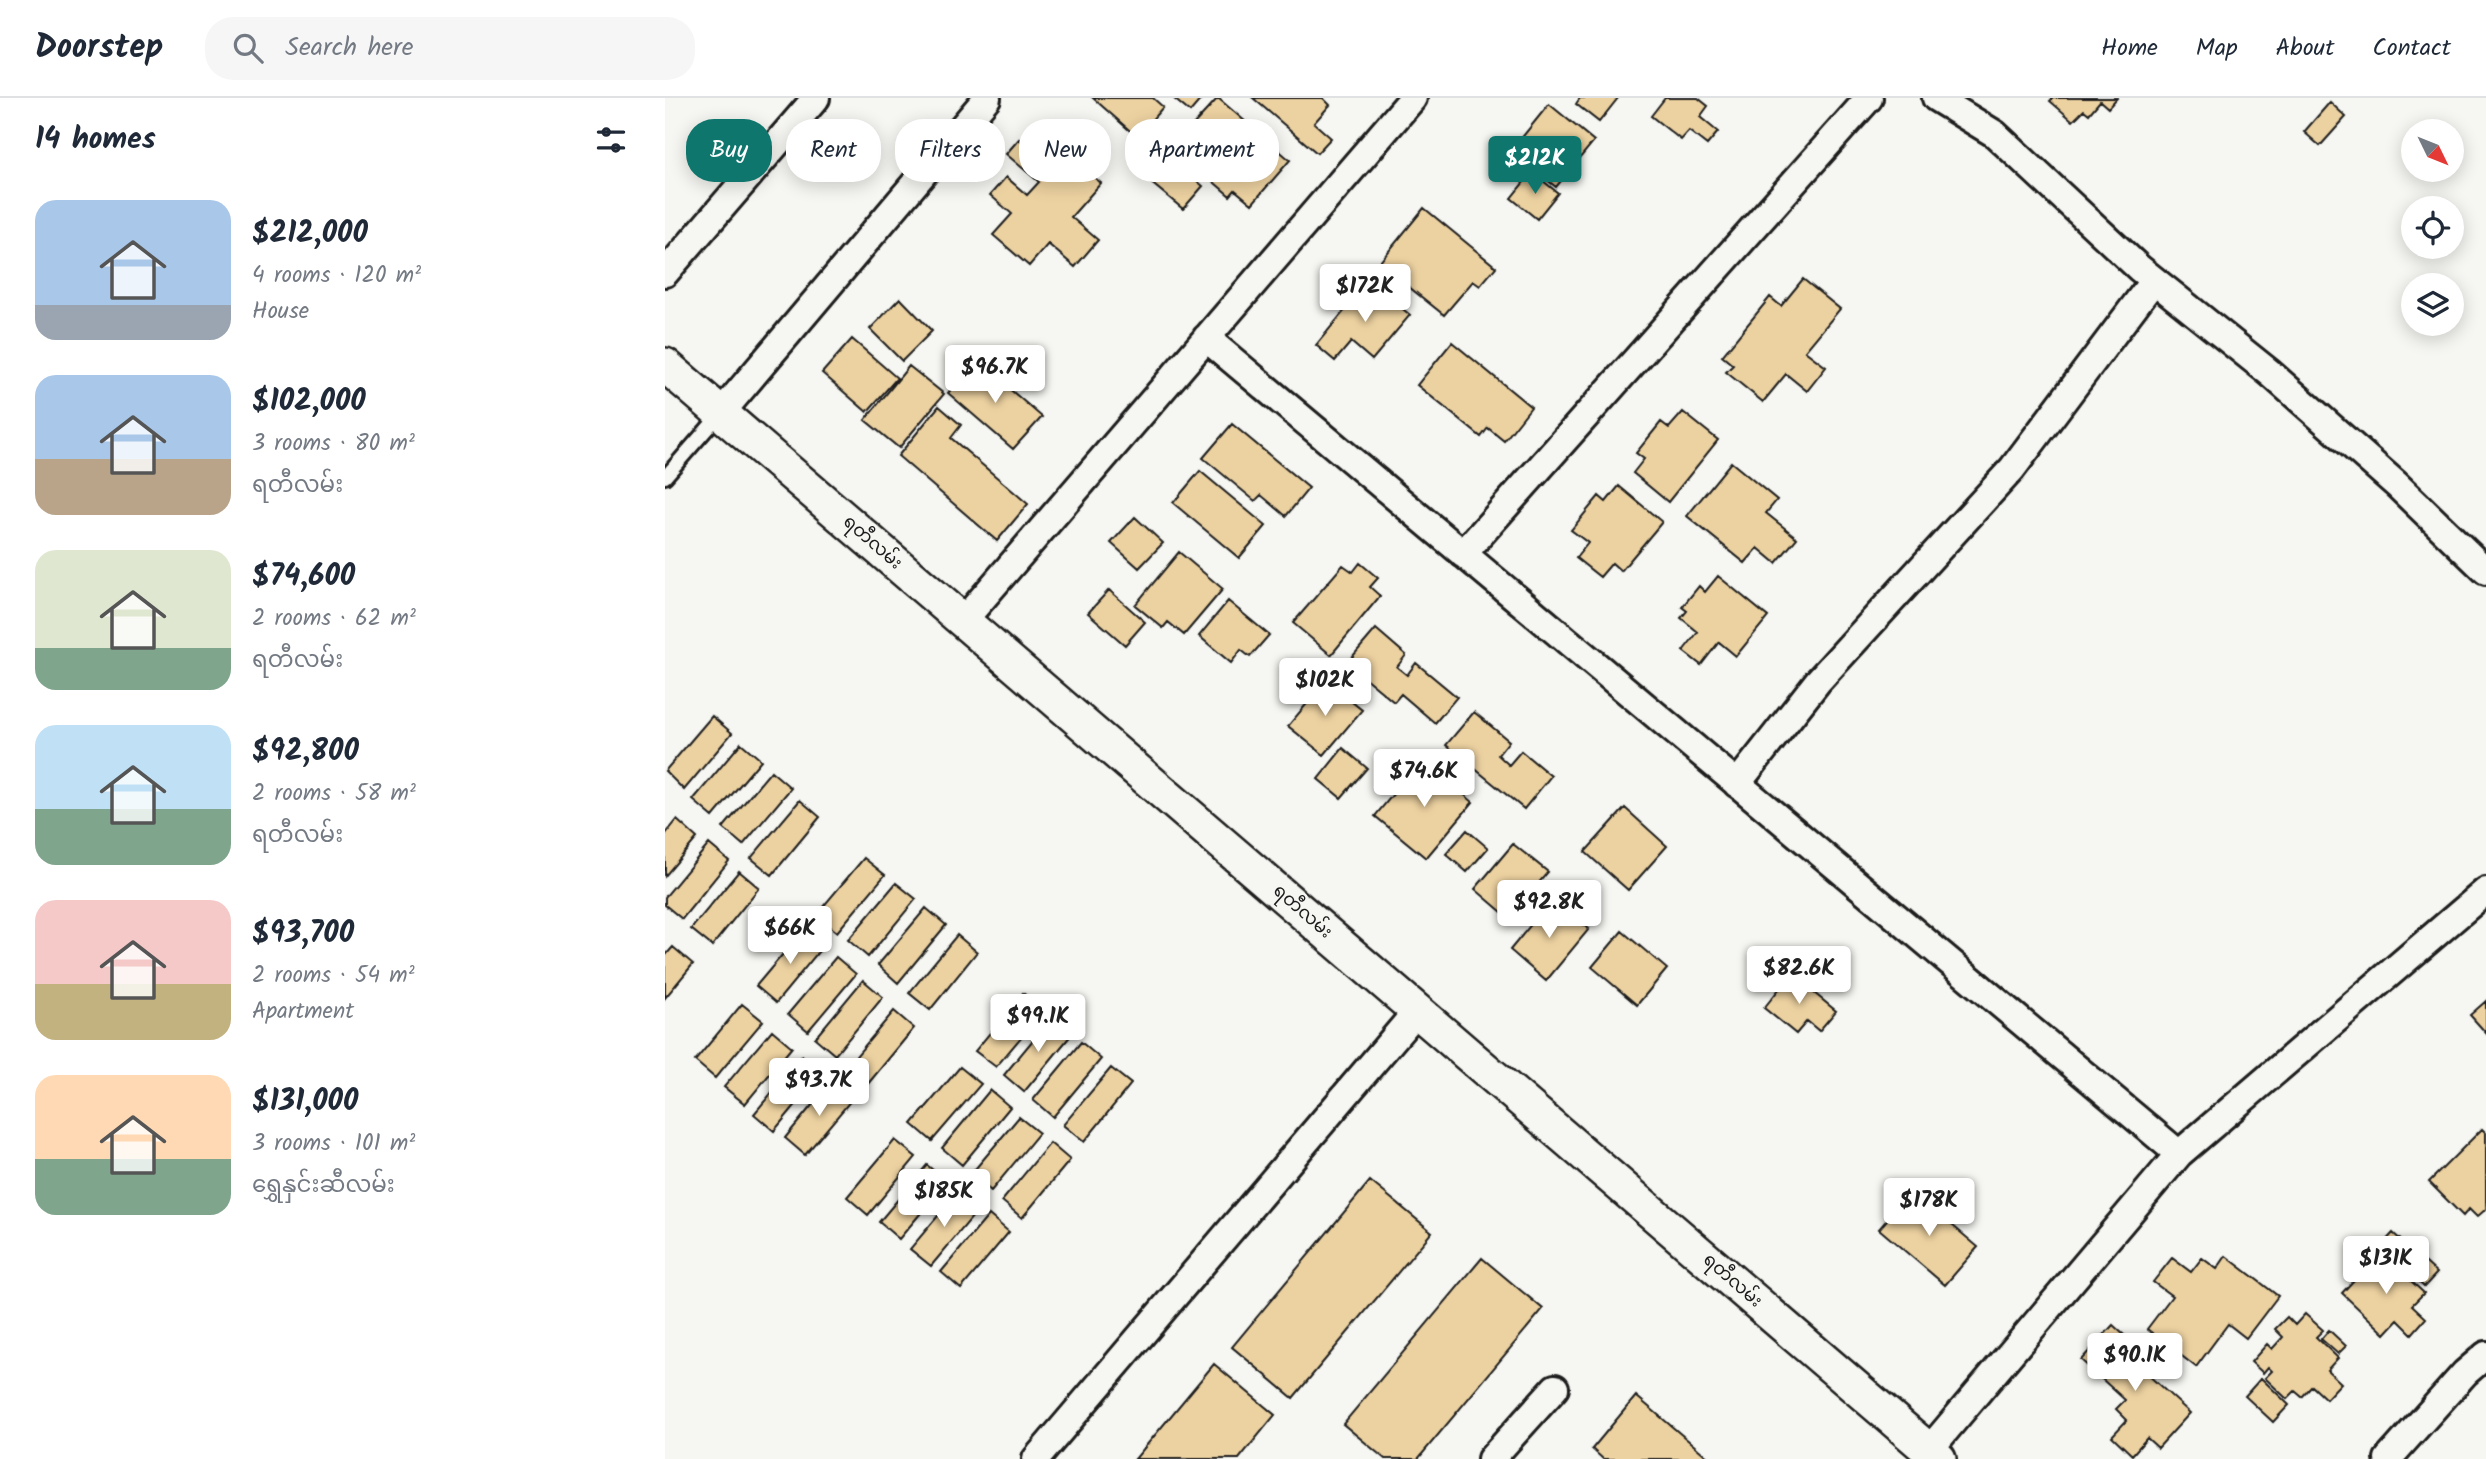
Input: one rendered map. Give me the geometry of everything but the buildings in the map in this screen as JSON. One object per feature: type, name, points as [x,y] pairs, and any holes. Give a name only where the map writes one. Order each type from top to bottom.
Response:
[{"type":"street","points":[[665,273],[816,98]]},
{"type":"street","points":[[721,413],[987,98]]},
{"type":"street","points":[[963,621],[1413,98]]},
{"type":"street","points":[[1463,554],[1869,98]]},
{"type":"street","points":[[1936,98],[1995,134],[2154,280],[2279,381],[2397,485],[2486,571]]},
{"type":"street","points":[[1737,784],[1818,681],[2012,469],[2154,280]]},
{"type":"street","points":[[1206,338],[2179,1154]]},
{"type":"street","name":"ရတီလမ်း","points":[[665,365],[1934,1455]]},
{"type":"street","points":[[1934,1455],[2179,1154],[2486,891]]},
{"type":"street","points":[[1036,1459],[1417,1011]]},
{"type":"street","points":[[2388,1459],[2465,1373],[2486,1355]]},
{"type":"street","points":[[1491,1459],[1555,1388]]},
{"type":"lane","points":[[665,477],[721,413]]}]
